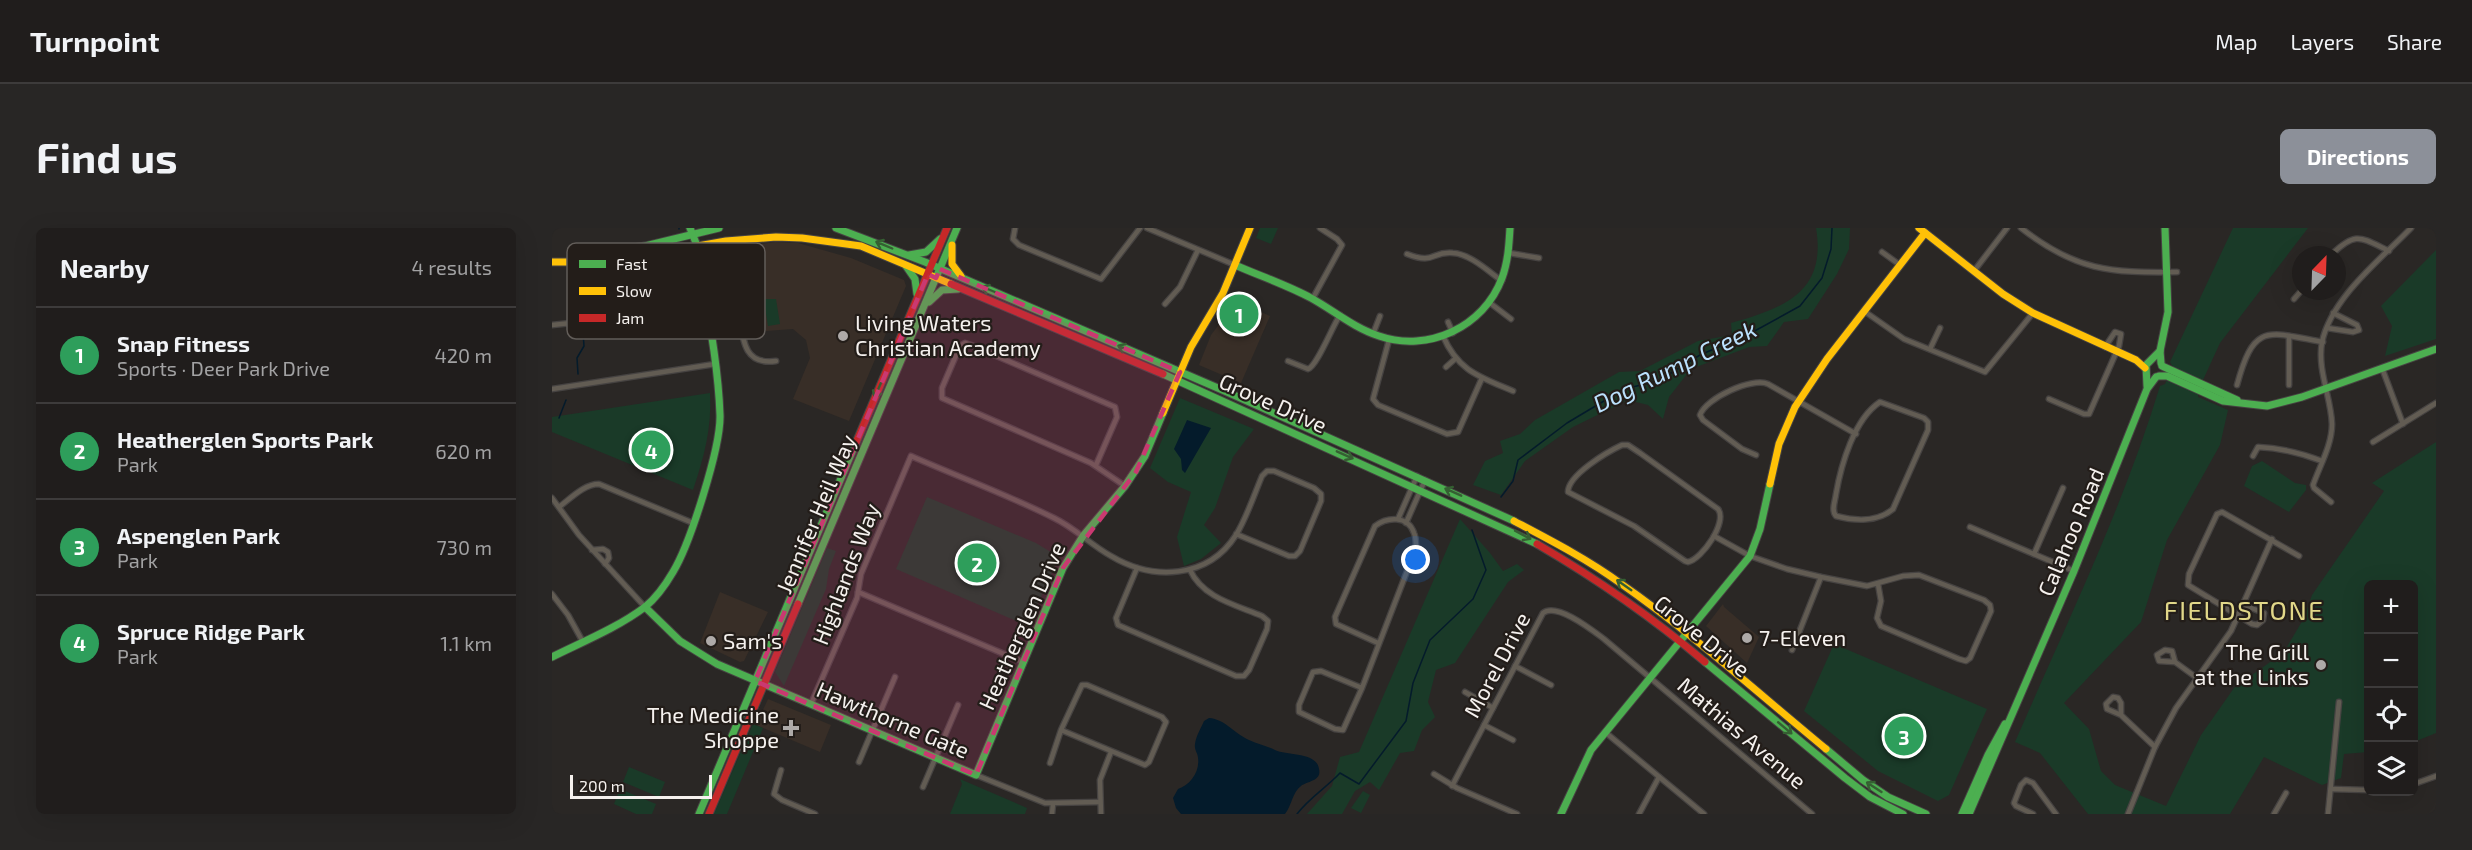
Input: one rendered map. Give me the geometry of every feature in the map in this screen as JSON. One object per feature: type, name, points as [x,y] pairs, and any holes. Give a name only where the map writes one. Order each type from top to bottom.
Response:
[{"type":"main road","name":"Grove Drive","points":[[655,243],[694,231],[719,228]]},
{"type":"main road","name":"Grove Drive","points":[[836,228],[931,265],[1180,372],[1489,508],[1560,545],[1640,597],[1863,780],[1888,797],[1926,814]]},
{"type":"main road","name":"Jennifer Heil Way","points":[[709,814],[957,228]]},
{"type":"main road","name":"Heatherglen Drive","points":[[976,775],[1064,568],[1083,536],[1125,486],[1145,456],[1191,347],[1223,293],[1250,228]]},
{"type":"main road","points":[[1235,265],[1313,298],[1373,334],[1389,340],[1418,342],[1453,333],[1490,303],[1502,281],[1509,254],[1510,228]]},
{"type":"main road","points":[[2158,376],[2161,365],[2160,351],[2168,312],[2166,228]]},
{"type":"main road","points":[[1561,814],[1585,761],[1605,732],[1750,556],[1760,529],[1779,444],[1798,402],[1808,384],[1900,265],[1924,230],[1974,271],[2033,314],[2136,360],[2148,366],[2158,376],[2167,376],[2223,400],[2267,406],[2286,403],[2436,349]]},
{"type":"main road","points":[[694,231],[696,243]]},
{"type":"main road","name":"Grove Drive","points":[[696,243],[755,231],[802,231],[852,242],[1177,380],[1504,525],[1555,553],[1620,594],[1681,641],[1851,783],[1870,797],[1903,814]]},
{"type":"main road","points":[[906,255],[926,252],[945,232]]},
{"type":"main road","name":"Jennifer Heil Way","points":[[699,814],[945,232]]},
{"type":"main road","points":[[953,238],[952,264],[965,280]]},
{"type":"main road","name":"Grove Drive","points":[[552,262],[567,259]]},
{"type":"main road","points":[[904,264],[915,279],[918,298]]},
{"type":"main road","points":[[923,308],[933,296],[942,290],[963,289]]},
{"type":"main road","points":[[552,657],[630,618],[645,607],[662,589],[682,555],[719,431],[720,401],[711,339]]},
{"type":"main road","points":[[2148,366],[2160,351]]},
{"type":"main road","points":[[2148,366],[2161,365],[2169,371],[2248,405]]},
{"type":"main road","name":"Calahoo Road","points":[[2147,389],[2148,366]]},
{"type":"main road","name":"Calahoo Road","points":[[1969,814],[2074,571],[2147,389],[2158,376]]},
{"type":"main road","name":"Hawthorne Gate","points":[[645,607],[671,634],[717,664],[976,775]]},
{"type":"main road","name":"Calahoo Road","points":[[1962,814],[1988,755],[2025,687]]},
{"type":"street","points":[[1015,228],[1013,239],[1019,245],[1101,279],[1140,228]]},
{"type":"street","points":[[1148,228],[1235,265]]},
{"type":"street","points":[[1313,298],[1342,245],[1320,228]]},
{"type":"street","points":[[1974,271],[2007,228]]},
{"type":"street","points":[[2021,228],[2050,249],[2077,263],[2112,272],[2177,272]]},
{"type":"street","points":[[2331,502],[2314,488],[2332,427],[2321,366],[2327,328],[2343,298],[2411,228]]},
{"type":"street","points":[[2341,246],[2348,240],[2361,238],[2389,251]]},
{"type":"street","points":[[1165,304],[1180,287],[1198,250]]},
{"type":"street","points":[[1882,252],[1900,265]]},
{"type":"street","points":[[1407,254],[1425,260],[1447,253],[1456,253],[1502,281]]},
{"type":"street","points":[[1509,254],[1539,258]]},
{"type":"street","points":[[1490,303],[1510,319]]},
{"type":"street","points":[[1864,311],[1897,335],[1985,372],[2033,314]]},
{"type":"street","points":[[2327,328],[2352,332],[2359,330],[2357,325],[2333,313]]},
{"type":"street","points":[[1288,361],[1308,369],[1314,366],[1328,334],[1340,315]]},
{"type":"street","points":[[1373,334],[1380,316]]},
{"type":"street","points":[[1448,322],[1453,333]]},
{"type":"street","points":[[552,325],[567,323]]},
{"type":"street","points":[[1930,350],[1940,328]]},
{"type":"street","points":[[2049,399],[2089,414],[2122,338],[2118,332],[2112,334],[2105,347]]},
{"type":"street","points":[[2237,385],[2243,363],[2252,346],[2262,336],[2273,334],[2323,342]]},
{"type":"street","points":[[1443,336],[1455,359],[1482,378],[1513,391]]},
{"type":"street","points":[[2289,336],[2289,385]]},
{"type":"street","points":[[743,339],[749,354],[766,362],[776,361]]},
{"type":"street","points":[[1389,340],[1373,399],[1378,405],[1447,434],[1455,434],[1460,430],[1482,378]]},
{"type":"street","points":[[1096,465],[1117,417],[1117,410],[1112,405],[966,343],[958,348],[942,388],[941,396],[948,402],[1096,465],[1125,486]]},
{"type":"street","points":[[1446,367],[1455,359]]},
{"type":"street","points":[[552,389],[715,364]]},
{"type":"street","points":[[2381,367],[2403,424]]},
{"type":"street","points":[[1756,455],[1742,449],[1702,420],[1701,412],[1706,405],[1721,396],[1758,382],[1768,384],[1856,434]]},
{"type":"street","points":[[1880,402],[1924,418],[1929,425],[1896,505],[1887,513],[1868,519],[1839,517],[1834,513],[1843,462],[1856,434],[1880,402]]},
{"type":"street","points":[[2373,442],[2436,404]]},
{"type":"street","points":[[1628,445],[1718,508],[1722,519],[1714,536],[1695,560],[1688,562],[1634,526],[1570,495],[1568,485],[1585,468],[1617,447],[1628,445]]},
{"type":"street","points":[[2253,456],[2259,447],[2274,448],[2295,451],[2322,461]]},
{"type":"street","name":"Highlands Way","points":[[811,705],[858,592],[861,574],[911,456],[1050,516],[1083,536]]},
{"type":"street","points":[[1083,536],[1111,556],[1137,568],[1163,573],[1190,570],[1217,557],[1236,534],[1262,476],[1267,471],[1274,471],[1314,488],[1322,494],[1322,501],[1305,541],[1295,556],[1289,556],[1236,534]]},
{"type":"street","points":[[1398,519],[1417,476]]},
{"type":"street","points":[[1407,522],[1425,480]]},
{"type":"street","points":[[558,507],[592,484],[599,484],[693,522]]},
{"type":"street","points":[[2034,555],[2062,488]]},
{"type":"street","points":[[552,498],[592,550],[645,607]]},
{"type":"street","points":[[2244,605],[2264,613],[2263,620],[2257,625],[2252,624],[2188,585],[2188,574],[2217,514],[2222,512],[2298,556]]},
{"type":"street","points":[[1362,688],[1321,671],[1313,672],[1299,705],[1299,712],[1335,729],[1343,730],[1362,688],[1416,548],[1414,531],[1407,522],[1398,519],[1383,520],[1375,526],[1335,617],[1336,624],[1378,643]]},
{"type":"street","points":[[1970,527],[2074,571]]},
{"type":"street","points":[[1714,536],[1750,556],[1780,567],[1821,577],[1857,585],[1878,584],[1903,576],[1924,576],[1987,602],[1990,611],[1970,658],[1966,661],[1959,659],[1881,626],[1876,618],[1881,602],[1878,584]]},
{"type":"street","points":[[2128,814],[2155,747],[2176,708],[2240,615],[2272,539]]},
{"type":"street","points":[[592,550],[603,549],[608,552],[609,558],[605,564]]},
{"type":"street","points":[[1137,568],[1116,618],[1118,625],[1236,676],[1244,676],[1264,636],[1268,621],[1262,616],[1211,594],[1198,583],[1190,570]]},
{"type":"street","points":[[1792,650],[1821,577]]},
{"type":"street","points":[[858,592],[1023,662]]},
{"type":"street","points":[[552,594],[568,615],[583,642]]},
{"type":"street","name":"Morel Drive","points":[[1452,786],[1543,613],[1553,609],[1589,628],[1650,678]]},
{"type":"street","points":[[2175,662],[2197,678]]},
{"type":"street","points":[[1515,666],[1551,685]]},
{"type":"street","points":[[860,762],[895,677]]},
{"type":"street","name":"Mathias Avenue","points":[[1650,678],[1812,814]]},
{"type":"street","points":[[1050,763],[1061,730],[1078,690],[1085,685],[1166,720],[1148,764],[1140,764],[1061,730]]},
{"type":"street","points":[[1465,692],[1493,708]]},
{"type":"street","points":[[2328,814],[2339,702]]},
{"type":"street","points":[[923,787],[958,705]]},
{"type":"street","points":[[2121,715],[2155,747]]},
{"type":"street","points":[[1484,725],[1513,740]]},
{"type":"street","points":[[1605,732],[1704,814]]},
{"type":"street","points":[[1101,814],[1100,780],[1111,752]]},
{"type":"street","points":[[781,771],[774,794],[782,800],[815,814]]},
{"type":"street","points":[[1434,774],[1452,786],[1518,814]]},
{"type":"street","name":"Hawthorne Gate","points":[[976,775],[1053,804]]},
{"type":"street","points":[[2418,783],[2436,776]]},
{"type":"street","points":[[1639,814],[1659,777]]},
{"type":"street","points":[[2033,814],[2014,803],[2021,785],[2026,780],[2032,783],[2056,814]]},
{"type":"street","points":[[2331,789],[2364,790]]},
{"type":"street","points":[[2274,814],[2286,793]]},
{"type":"street","points":[[1052,814],[1053,804],[1100,802]]},
{"type":"highlighted area","points":[[940,269],[1180,372],[1136,472],[1063,568],[976,775],[755,681],[928,274],[936,278]]},
{"type":"shaded area","name":"Living Waters Christian Academy","points":[[765,243],[798,243],[851,258],[904,280],[906,286],[849,421],[793,399],[810,358],[806,340],[793,329],[766,331]]},
{"type":"shaded area","points":[[1231,299],[1270,316],[1241,383],[1199,365],[1211,335],[1223,319]]},
{"type":"shaded area","points":[[720,592],[768,612],[744,661],[740,662],[700,643]]},
{"type":"shaded area","points":[[1723,604],[1759,637],[1747,663],[1706,626]]},
{"type":"shaded area","points":[[768,699],[831,725],[820,752],[756,725]]},
{"type":"green space","points":[[1260,228],[1278,228],[1271,244],[1256,238]]},
{"type":"green space","points":[[1816,228],[1850,228],[1849,249],[1837,274],[1808,319],[1784,322],[1767,346],[1749,347],[1691,369],[1669,397],[1663,419],[1648,405],[1628,400],[1573,427],[1525,461],[1501,495],[1473,485],[1485,461],[1503,453],[1500,441],[1520,434],[1535,420],[1619,372],[1640,371],[1698,341],[1732,335],[1731,323],[1768,311],[1797,294],[1808,283],[1815,268],[1818,250]]},
{"type":"green space","points":[[2233,228],[2308,228],[2220,343],[2203,380],[2198,397],[2228,410],[2220,445],[2167,540],[2141,622],[2064,703],[2089,729],[2101,771],[2115,785],[2166,806],[2201,735],[2234,688],[2284,652],[2304,618],[2312,595],[2384,491],[2372,483],[2436,442],[2436,733],[2418,740],[2418,580],[2364,580],[2364,752],[2344,754],[2341,778],[2322,785],[2264,757],[2230,814],[2088,814],[2040,753],[2015,742],[2111,521],[2160,386],[2165,384],[2173,367],[2170,362]]},
{"type":"green space","points":[[2436,250],[2436,339],[2385,356],[2392,326],[2381,306]]},
{"type":"green space","points":[[765,299],[776,299],[780,324],[768,326]]},
{"type":"green space","points":[[710,393],[710,418],[706,442],[693,490],[552,432],[552,417]]},
{"type":"green space","points":[[1180,398],[1254,429],[1233,457],[1215,508],[1204,525],[1221,543],[1201,559],[1184,566],[1177,537],[1191,492],[1168,482],[1150,468]]},
{"type":"green space","points":[[2262,461],[2295,483],[2306,485],[2306,490],[2289,512],[2244,486],[2252,466]]},
{"type":"green space","points":[[927,497],[1036,543],[1059,557],[1028,626],[896,569]]},
{"type":"green space","points":[[1460,519],[1503,571],[1517,564],[1524,570],[1508,582],[1455,663],[1436,670],[1428,702],[1435,717],[1422,730],[1414,751],[1400,753],[1379,790],[1370,782],[1355,791],[1342,814],[1307,814],[1332,786],[1340,757],[1359,752]]},
{"type":"green space","points":[[827,548],[836,551],[829,569],[826,589],[784,686],[775,672]]},
{"type":"green space","points":[[1834,644],[1987,709],[1949,795],[1938,801],[1878,771],[1804,711]]},
{"type":"green space","points":[[753,724],[763,728],[727,814],[714,814]]},
{"type":"green space","points":[[629,767],[665,782],[659,797],[623,782]]},
{"type":"green space","points":[[960,779],[1027,808],[1025,814],[950,814],[962,784]]},
{"type":"green space","points":[[620,789],[656,804],[652,814],[636,814],[614,804]]},
{"type":"green space","points":[[1363,791],[1370,795],[1361,813],[1351,808]]},
{"type":"water","points":[[1187,420],[1211,428],[1185,473],[1182,470],[1181,459],[1174,449]]},
{"type":"water","points":[[1209,718],[1220,721],[1252,741],[1281,752],[1308,757],[1317,764],[1318,776],[1298,789],[1285,814],[1181,814],[1173,798],[1178,789],[1190,781],[1196,773],[1197,735],[1204,721]]},
{"type":"waterway","name":"Dog Rump Creek","points":[[1501,497],[1513,481],[1518,460],[1567,423],[1624,389],[1658,381],[1700,355],[1751,333],[1800,306],[1822,278],[1831,249],[1832,228]]},
{"type":"waterway","points":[[578,374],[577,358],[584,346],[583,339]]},
{"type":"waterway","points":[[559,418],[566,400]]},
{"type":"waterway","name":"Dog Rump Creek","points":[[1297,814],[1340,773],[1359,784],[1406,721],[1413,683],[1430,640],[1473,599],[1486,570],[1472,530]]},
{"type":"traffic: fast","points":[[690,228],[696,243]]},
{"type":"traffic: fast","points":[[657,243],[719,228]]},
{"type":"traffic: fast","points":[[836,228],[925,262],[1227,392],[1514,521]]},
{"type":"traffic: fast","points":[[798,604],[957,228]]},
{"type":"traffic: fast","points":[[1235,265],[1302,293],[1370,333],[1398,340],[1416,341],[1452,332],[1482,310],[1494,295],[1502,278],[1507,260],[1510,228]]},
{"type":"traffic: fast","points":[[2161,363],[2160,351],[2168,312],[2165,228]]},
{"type":"traffic: fast","points":[[909,255],[926,252],[940,239]]},
{"type":"traffic: fast","points":[[906,266],[915,279],[917,294]]},
{"type":"traffic: fast","points":[[929,302],[942,290],[958,289]]},
{"type":"traffic: fast","points":[[552,657],[623,622],[645,607],[660,591],[680,559],[703,495],[719,430],[717,372],[712,339]]},
{"type":"traffic: fast","points":[[2159,376],[2167,376],[2223,401],[2267,406],[2302,397],[2436,349]]},
{"type":"traffic: fast","points":[[2147,386],[2146,365],[2160,351]]},
{"type":"traffic: fast","points":[[2162,366],[2237,400]]},
{"type":"traffic: fast","points":[[1163,374],[1537,544]]},
{"type":"traffic: fast","points":[[1969,814],[2074,571],[2147,389],[2156,377]]},
{"type":"traffic: fast","points":[[645,607],[680,641],[717,664],[976,775],[1063,568],[1083,536],[1125,486],[1145,456],[1163,413]]},
{"type":"traffic: fast","points":[[699,814],[855,445]]},
{"type":"traffic: fast","points":[[1561,814],[1591,750],[1750,556],[1760,529],[1770,484]]},
{"type":"traffic: fast","points":[[1705,662],[1845,778],[1870,797],[1903,814]]},
{"type":"traffic: fast","points":[[1962,814],[1988,755],[2005,724]]},
{"type":"traffic: fast","points":[[1826,749],[1863,780],[1888,797],[1926,814]]},
{"type":"traffic: slow","points":[[1163,413],[1191,347],[1223,293],[1250,228]]},
{"type":"traffic: slow","points":[[1919,228],[2003,294],[2033,313],[2136,360],[2145,368]]},
{"type":"traffic: slow","points":[[1770,484],[1779,444],[1795,407],[1827,359],[1925,233]]},
{"type":"traffic: slow","points":[[715,243],[776,237],[861,246],[951,284]]},
{"type":"traffic: slow","points":[[952,245],[952,264],[961,276]]},
{"type":"traffic: slow","points":[[552,262],[567,262]]},
{"type":"traffic: slow","points":[[1514,521],[1595,566],[1647,602],[1826,749]]},
{"type":"traffic: jam","points":[[855,445],[947,228]]},
{"type":"traffic: jam","points":[[951,284],[1163,374]]},
{"type":"traffic: jam","points":[[1537,544],[1624,599],[1705,662]]},
{"type":"traffic: jam","points":[[709,814],[798,604]]},
{"type":"place","name":"Snap Fitness","points":[[1239,314]]},
{"type":"place","name":"Living Waters Christian Academy","points":[[843,336]]},
{"type":"place","name":"Spruce Ridge Park","points":[[651,450]]},
{"type":"place","name":"Heatherglen Sports Park","points":[[977,563]]},
{"type":"place","name":"7-Eleven","points":[[1747,638]]},
{"type":"place","name":"Sam's","points":[[711,641]]},
{"type":"place","name":"The Grill at the Links","points":[[2321,665]]},
{"type":"place","name":"The Medicine Shoppe","points":[[791,728]]},
{"type":"place","name":"Aspenglen Park","points":[[1904,736]]},
{"type":"district","name":"FIELDSTONE","points":[[2244,611]]}]
